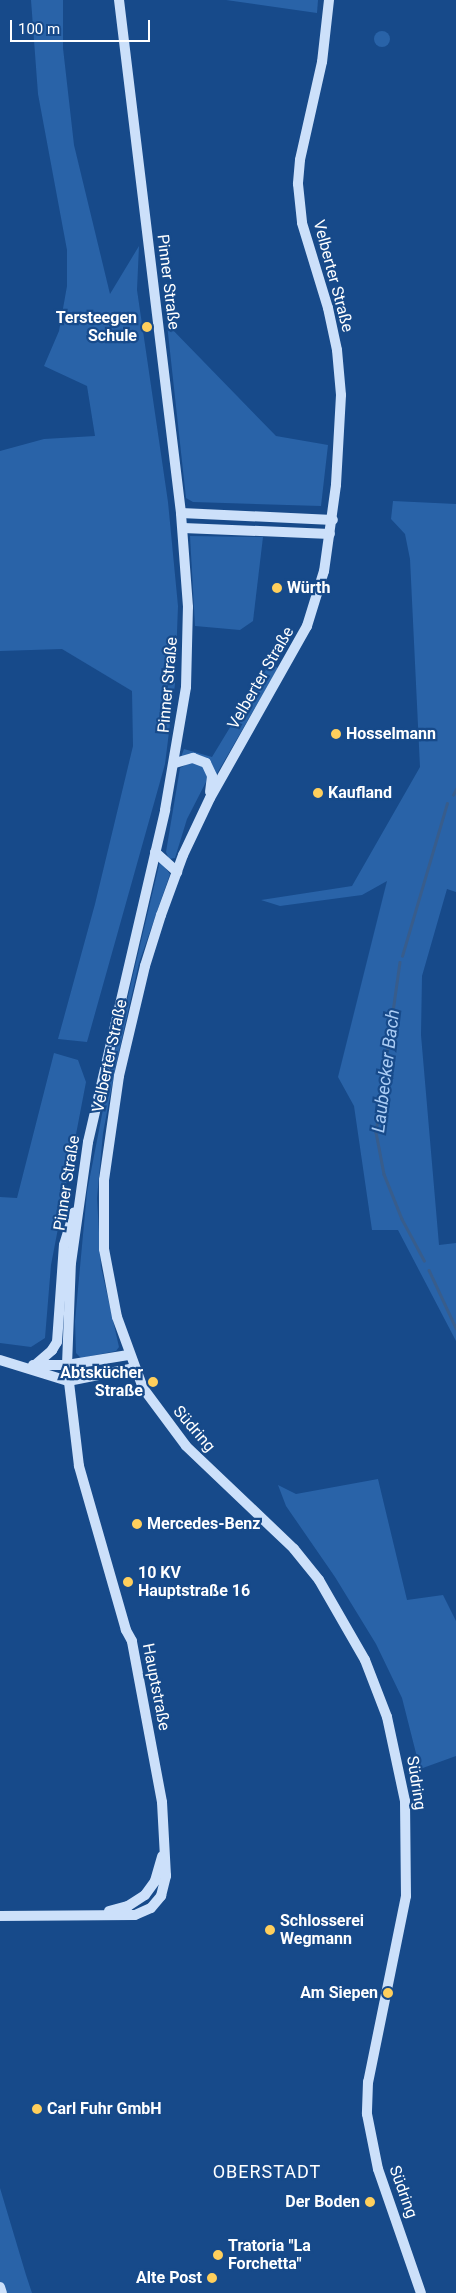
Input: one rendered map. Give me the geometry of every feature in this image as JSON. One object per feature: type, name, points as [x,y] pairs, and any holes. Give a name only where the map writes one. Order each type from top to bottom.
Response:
[{"type":"street","name":"Pinner Straße","points":[[67,1365],[69,1292],[78,1202],[106,1058],[175,763],[186,687],[188,607],[181,513],[119,0]]},
{"type":"street","name":"Velberter Straße","points":[[128,1355],[115,1310],[104,1248],[104,1180],[119,1076],[133,1013],[176,872],[210,798],[307,626],[324,570],[333,520],[340,444],[337,350],[328,308],[302,223],[298,184],[300,160],[322,62],[329,0]]},
{"type":"street","points":[[181,513],[333,520]]},
{"type":"street","points":[[182,528],[330,534]]},
{"type":"street","points":[[175,763],[193,758],[206,763],[212,776],[210,798]]},
{"type":"street","points":[[155,852],[176,872]]},
{"type":"street","points":[[35,1365],[52,1350],[57,1342],[64,1245],[78,1202]]},
{"type":"street","points":[[19,1365],[67,1365],[128,1355]]},
{"type":"street","name":"Südring","points":[[128,1355],[161,1415],[186,1446],[294,1549],[319,1580],[365,1660],[387,1717],[405,1801],[406,1896],[368,2082],[367,2114],[378,2169],[421,2293]]},
{"type":"street","points":[[0,1360],[68,1381],[134,1368]]},
{"type":"street","name":"Hauptstraße","points":[[67,1365],[79,1466],[117,1600],[132,1641],[160,1787],[165,1843],[166,1876],[161,1896],[151,1908],[135,1915],[98,1914]]},
{"type":"street","name":"Hauptstraße","points":[[98,1914],[128,1906],[145,1895],[159,1872],[165,1843]]},
{"type":"street","points":[[0,1916],[98,1914]]},
{"type":"street","points":[[0,2287],[2,2293]]},
{"type":"shaded area","points":[[31,0],[63,0],[63,48],[74,145],[110,294],[139,246],[137,290],[168,502],[178,606],[175,684],[165,764],[87,1042],[58,1039],[95,904],[133,746],[132,691],[62,649],[0,651],[0,451],[44,439],[95,436],[87,386],[44,366],[59,331],[67,286],[67,250],[38,94]]},
{"type":"shaded area","points":[[226,0],[318,0],[317,13]]},
{"type":"shaded area","points":[[382,31],[390,39],[382,47],[374,39]]},
{"type":"shaded area","points":[[167,324],[276,436],[328,445],[321,506],[193,502],[186,498]]},
{"type":"shaded area","points":[[393,501],[456,504],[456,892],[447,889],[422,976],[421,1035],[439,1245],[456,1243],[456,1341],[398,1230],[372,1230],[354,1106],[338,1077],[387,881],[362,895],[280,906],[261,900],[352,886],[420,767],[410,559],[405,534],[391,519]]},
{"type":"shaded area","points":[[190,536],[263,537],[253,621],[240,630],[195,626]]},
{"type":"shaded area","points":[[269,663],[278,668],[215,777],[208,760],[199,755],[181,757],[184,749],[212,757]]},
{"type":"shaded area","points":[[191,762],[203,766],[207,775],[206,782],[187,819],[175,858],[169,859],[166,852],[180,768]]},
{"type":"shaded area","points":[[160,861],[170,874],[139,963],[116,1065],[103,1133],[97,1198],[101,1267],[119,1347],[116,1351],[81,1358],[76,1353],[75,1321],[87,1192],[111,1068]]},
{"type":"shaded area","points":[[54,1053],[78,1060],[86,1082],[51,1265],[45,1338],[31,1347],[0,1343],[0,1197],[17,1198]]},
{"type":"shaded area","points":[[378,1479],[407,1600],[443,1595],[456,1621],[456,1756],[420,1769],[402,1698],[376,1644],[335,1577],[286,1506],[278,1485],[296,1494]]},
{"type":"shaded area","points":[[0,2188],[26,2275],[32,2293],[0,2293]]},
{"type":"waterway","name":"Laubecker Bach","points":[[453,795],[456,789]]},
{"type":"waterway","name":"Laubecker Bach","points":[[402,956],[447,803]]},
{"type":"waterway","name":"Laubecker Bach","points":[[400,962],[376,1132],[384,1174],[402,1219],[424,1260]]},
{"type":"waterway","name":"Laubecker Bach","points":[[429,1270],[456,1328]]},
{"type":"place","name":"Tersteegen Schule","points":[[147,327]]},
{"type":"place","name":"Würth","points":[[277,588]]},
{"type":"place","name":"Hosselmann","points":[[336,734]]},
{"type":"place","name":"Kaufland","points":[[318,793]]},
{"type":"place","name":"Abtskücher Straße","points":[[153,1382]]},
{"type":"place","name":"Mercedes-Benz","points":[[137,1524]]},
{"type":"place","name":"10 KV Hauptstraße 16","points":[[128,1582]]},
{"type":"place","name":"Schlosserei Wegmann","points":[[270,1930]]},
{"type":"place","name":"Am Siepen","points":[[388,1993]]},
{"type":"place","name":"Carl Fuhr GmbH","points":[[37,2109]]},
{"type":"place","name":"Der Boden","points":[[370,2202]]},
{"type":"place","name":"Tratoria \"La Forchetta\"","points":[[218,2255]]},
{"type":"place","name":"Alte Post","points":[[212,2278]]},
{"type":"district","name":"OBERSTADT","points":[[267,2172]]}]
